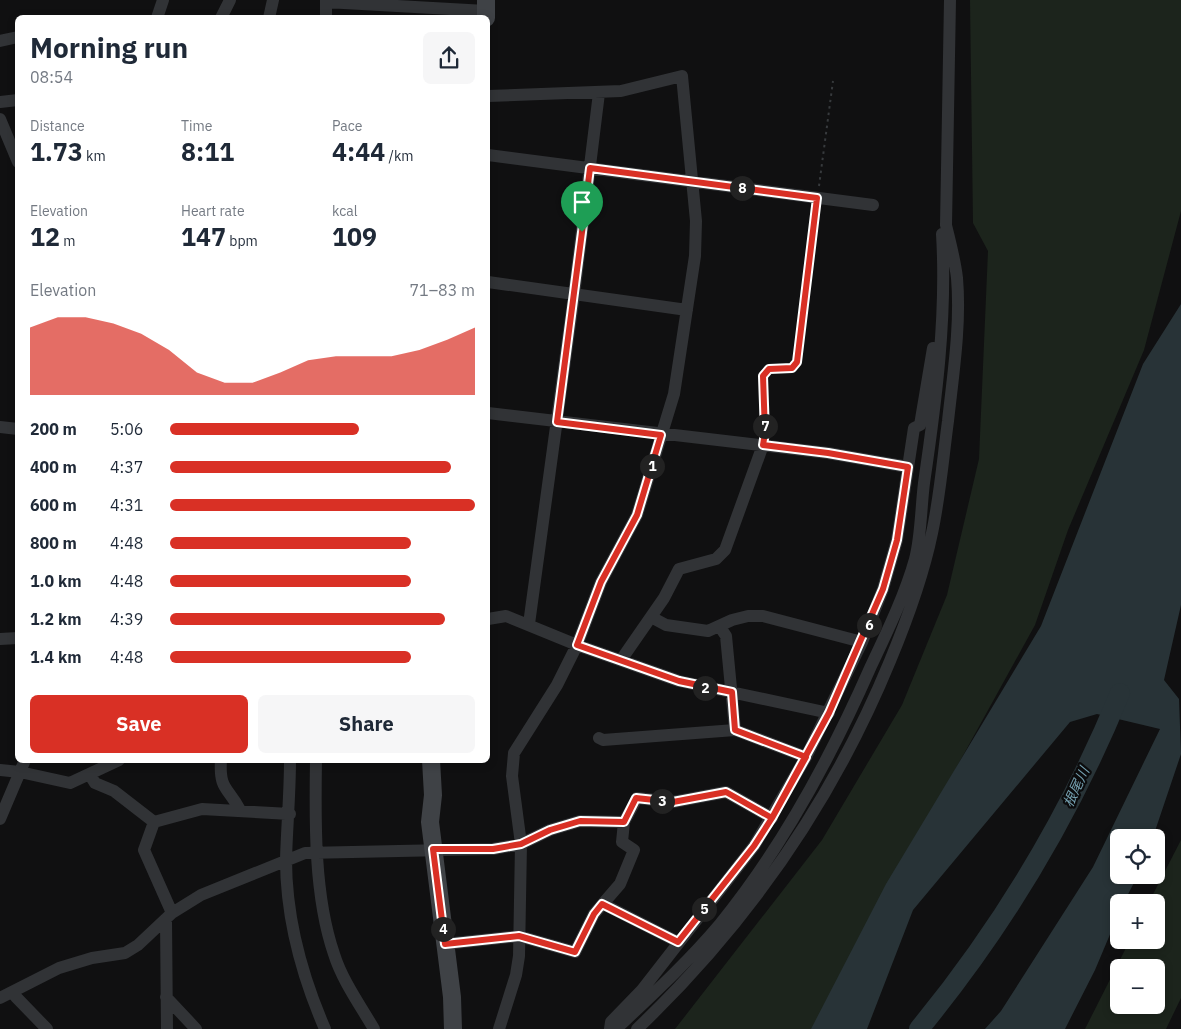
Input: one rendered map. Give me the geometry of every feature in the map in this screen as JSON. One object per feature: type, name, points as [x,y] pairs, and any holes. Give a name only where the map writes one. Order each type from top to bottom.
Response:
[{"type":"street","points":[[158,15],[163,0]]},
{"type":"street","points":[[222,15],[230,0]]},
{"type":"street","points":[[270,15],[273,0]]},
{"type":"street","points":[[637,1029],[680,987],[709,955],[781,864],[810,818],[850,747],[875,697],[908,613],[932,534],[950,402],[957,316],[957,280],[946,225],[950,0]]},
{"type":"street","points":[[326,15],[326,1],[486,9]]},
{"type":"street","points":[[0,41],[15,38]]},
{"type":"street","points":[[490,96],[621,91],[682,76],[696,221],[695,256],[674,394],[637,515],[601,582],[577,645],[557,685],[514,753],[512,776],[521,844],[519,936],[516,975],[499,1029]]},
{"type":"street","points":[[530,624],[599,93]]},
{"type":"street","points":[[0,102],[15,100]]},
{"type":"street","points":[[0,119],[15,155]]},
{"type":"street","points":[[490,155],[873,205]]},
{"type":"street","points":[[616,1029],[670,979],[719,924],[757,875],[798,810],[847,721],[880,647],[916,557],[936,400],[944,269],[942,231],[946,225]]},
{"type":"street","points":[[490,282],[687,310]]},
{"type":"street","points":[[610,1029],[611,1022],[642,990],[754,846],[772,818],[829,713],[862,642],[883,589],[897,540],[914,428],[920,425],[934,339],[941,333]]},
{"type":"street","points":[[490,413],[661,435],[828,453],[908,467]]},
{"type":"street","points":[[0,427],[15,429]]},
{"type":"street","points":[[621,660],[651,617],[679,569],[716,559],[725,550],[763,445]]},
{"type":"street","points":[[490,619],[506,616],[530,624],[577,645],[679,681],[829,713]]},
{"type":"street","points":[[651,617],[666,625],[694,631],[708,631],[740,618],[763,616],[862,642]]},
{"type":"street","points":[[720,627],[726,636],[735,730]]},
{"type":"street","points":[[0,638],[15,638]]},
{"type":"street","points":[[599,738],[602,740],[735,730],[806,757]]},
{"type":"street","points":[[0,770],[23,766],[70,784],[113,763]]},
{"type":"street","points":[[221,763],[220,777],[229,796],[240,810]]},
{"type":"street","points":[[290,763],[290,814],[286,860],[297,949],[310,994],[325,1029]]},
{"type":"street","points":[[316,763],[315,813],[320,898],[334,955],[374,1029]]},
{"type":"street","points":[[432,763],[433,795],[430,822],[454,1029]]},
{"type":"street","points":[[0,820],[23,766]]},
{"type":"street","points":[[90,775],[96,784],[114,791],[154,822]]},
{"type":"street","points":[[445,944],[519,936],[575,952],[594,914],[620,884],[634,850],[622,842],[624,822],[636,798],[673,802],[726,792],[772,818]]},
{"type":"street","points":[[154,822],[202,809],[290,814]]},
{"type":"street","points":[[0,998],[59,968],[92,958],[125,953],[138,945],[169,917],[201,895],[305,853],[493,849],[521,844],[550,830],[580,821],[624,822]]},
{"type":"street","points":[[154,822],[144,850],[169,917],[166,997],[168,1029]]},
{"type":"street","points":[[602,904],[678,942]]},
{"type":"street","points":[[14,992],[16,997],[47,1029]]},
{"type":"street","points":[[166,997],[196,1029]]},
{"type":"path","points":[[763,445],[765,433],[763,376],[769,369],[792,368],[797,362],[832,82]]},
{"type":"shaded area","points":[[970,0],[1181,0],[1181,211],[1144,350],[1068,530],[1035,625],[896,877],[822,1029],[675,1029],[822,840],[902,705],[947,595],[979,459],[988,251],[973,223]]},
{"type":"shaded area","points":[[1181,304],[1181,605],[1164,680],[1179,699],[1181,754],[1156,829],[1111,829],[1160,729],[1097,714],[1070,722],[913,910],[867,1029],[811,1029],[886,884],[1041,626],[1143,364]]},
{"type":"shaded area","points":[[1110,832],[1110,884],[1133,884],[1128,894],[1110,894],[1110,934],[1095,970],[1065,1029],[985,1029],[1001,1011],[1093,867]]},
{"type":"shaded area","points":[[1181,840],[1181,998],[1166,1029],[1085,1029],[1110,980],[1110,1014],[1165,1014],[1165,959],[1120,959],[1125,949],[1165,949],[1165,894],[1153,894],[1158,884],[1165,884],[1165,871]]},
{"type":"waterway","name":"根尾川","points":[[919,1029],[978,951],[1032,869],[1079,783],[1120,693]]},
{"type":"route","points":[[582,232],[557,422],[661,435],[637,515],[601,582],[577,645],[679,681],[705,688],[732,692],[735,730],[806,757],[772,818],[726,792],[716,792],[673,802],[636,798],[624,822],[580,821],[550,830],[521,844],[493,849],[433,849],[445,944],[519,936],[575,952],[594,914],[602,904],[678,942],[754,846],[772,818],[806,757],[862,642],[883,589],[897,540],[908,467],[828,453],[763,445],[765,433],[763,376],[769,369],[792,368],[797,362],[817,198],[590,168],[582,232]]}]
